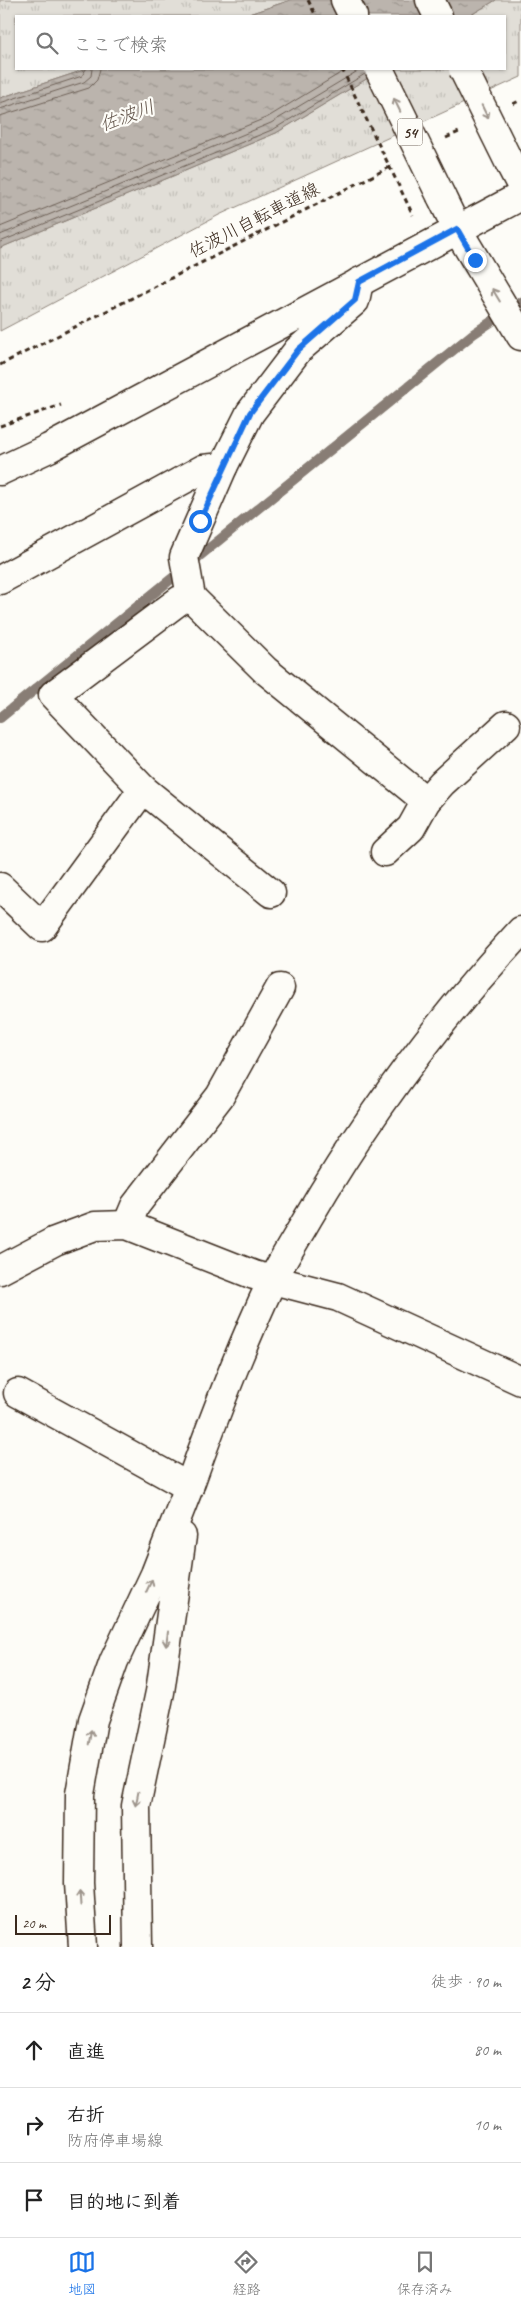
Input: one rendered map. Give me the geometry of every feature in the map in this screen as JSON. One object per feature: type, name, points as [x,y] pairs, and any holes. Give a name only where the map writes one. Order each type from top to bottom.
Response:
[{"type":"street","points":[[345,0],[352,15]]},
{"type":"street","points":[[430,0],[438,15]]},
{"type":"street","name":"54","points":[[379,70],[457,229],[521,336]]},
{"type":"street","points":[[464,70],[516,174]]},
{"type":"street","points":[[0,472],[49,448],[521,196]]},
{"type":"street","points":[[359,282],[355,300],[298,350],[250,413],[223,466],[184,557],[191,597],[265,670],[426,801]]},
{"type":"street","points":[[0,580],[203,469],[223,466]]},
{"type":"street","points":[[191,597],[180,600],[53,695],[143,789],[271,893]]},
{"type":"street","points":[[386,852],[411,828],[426,801],[442,782],[506,726]]},
{"type":"street","points":[[0,887],[42,927],[143,789]]},
{"type":"street","points":[[83,1947],[79,1883],[80,1794],[93,1720],[114,1661],[155,1574],[189,1487],[224,1388],[273,1279],[365,1125],[478,977],[521,931]]},
{"type":"street","points":[[127,1224],[135,1206],[220,1096],[280,988]]},
{"type":"street","points":[[0,1270],[55,1240],[95,1226],[127,1224],[254,1275],[338,1297],[521,1381]]},
{"type":"street","points":[[18,1393],[189,1487]]},
{"type":"street","points":[[138,1947],[136,1806],[160,1692],[189,1487]]},
{"type":"path","points":[[308,0],[316,15]]},
{"type":"path","points":[[342,70],[414,215]]},
{"type":"path","points":[[504,108],[521,100]]},
{"type":"path","points":[[445,138],[462,130]]},
{"type":"path","name":"佐波川自転車道線","points":[[0,365],[400,161]]},
{"type":"green space","points":[[0,0],[291,0],[246,15],[15,15],[15,70],[84,70],[0,98]]},
{"type":"green space","points":[[496,0],[521,0],[521,77],[219,215],[0,331],[0,248],[276,133],[381,70],[506,70],[506,15],[471,15]]},
{"type":"water","points":[[291,0],[496,0],[471,15],[246,15]]},
{"type":"water","name":"佐波川","points":[[84,70],[381,70],[276,133],[0,248],[0,98]]},
{"type":"waterway","points":[[0,718],[473,334],[521,302]]},
{"type":"route","points":[[200,521],[223,466],[250,413],[298,350],[355,300],[359,282],[457,229],[475,260]]}]
